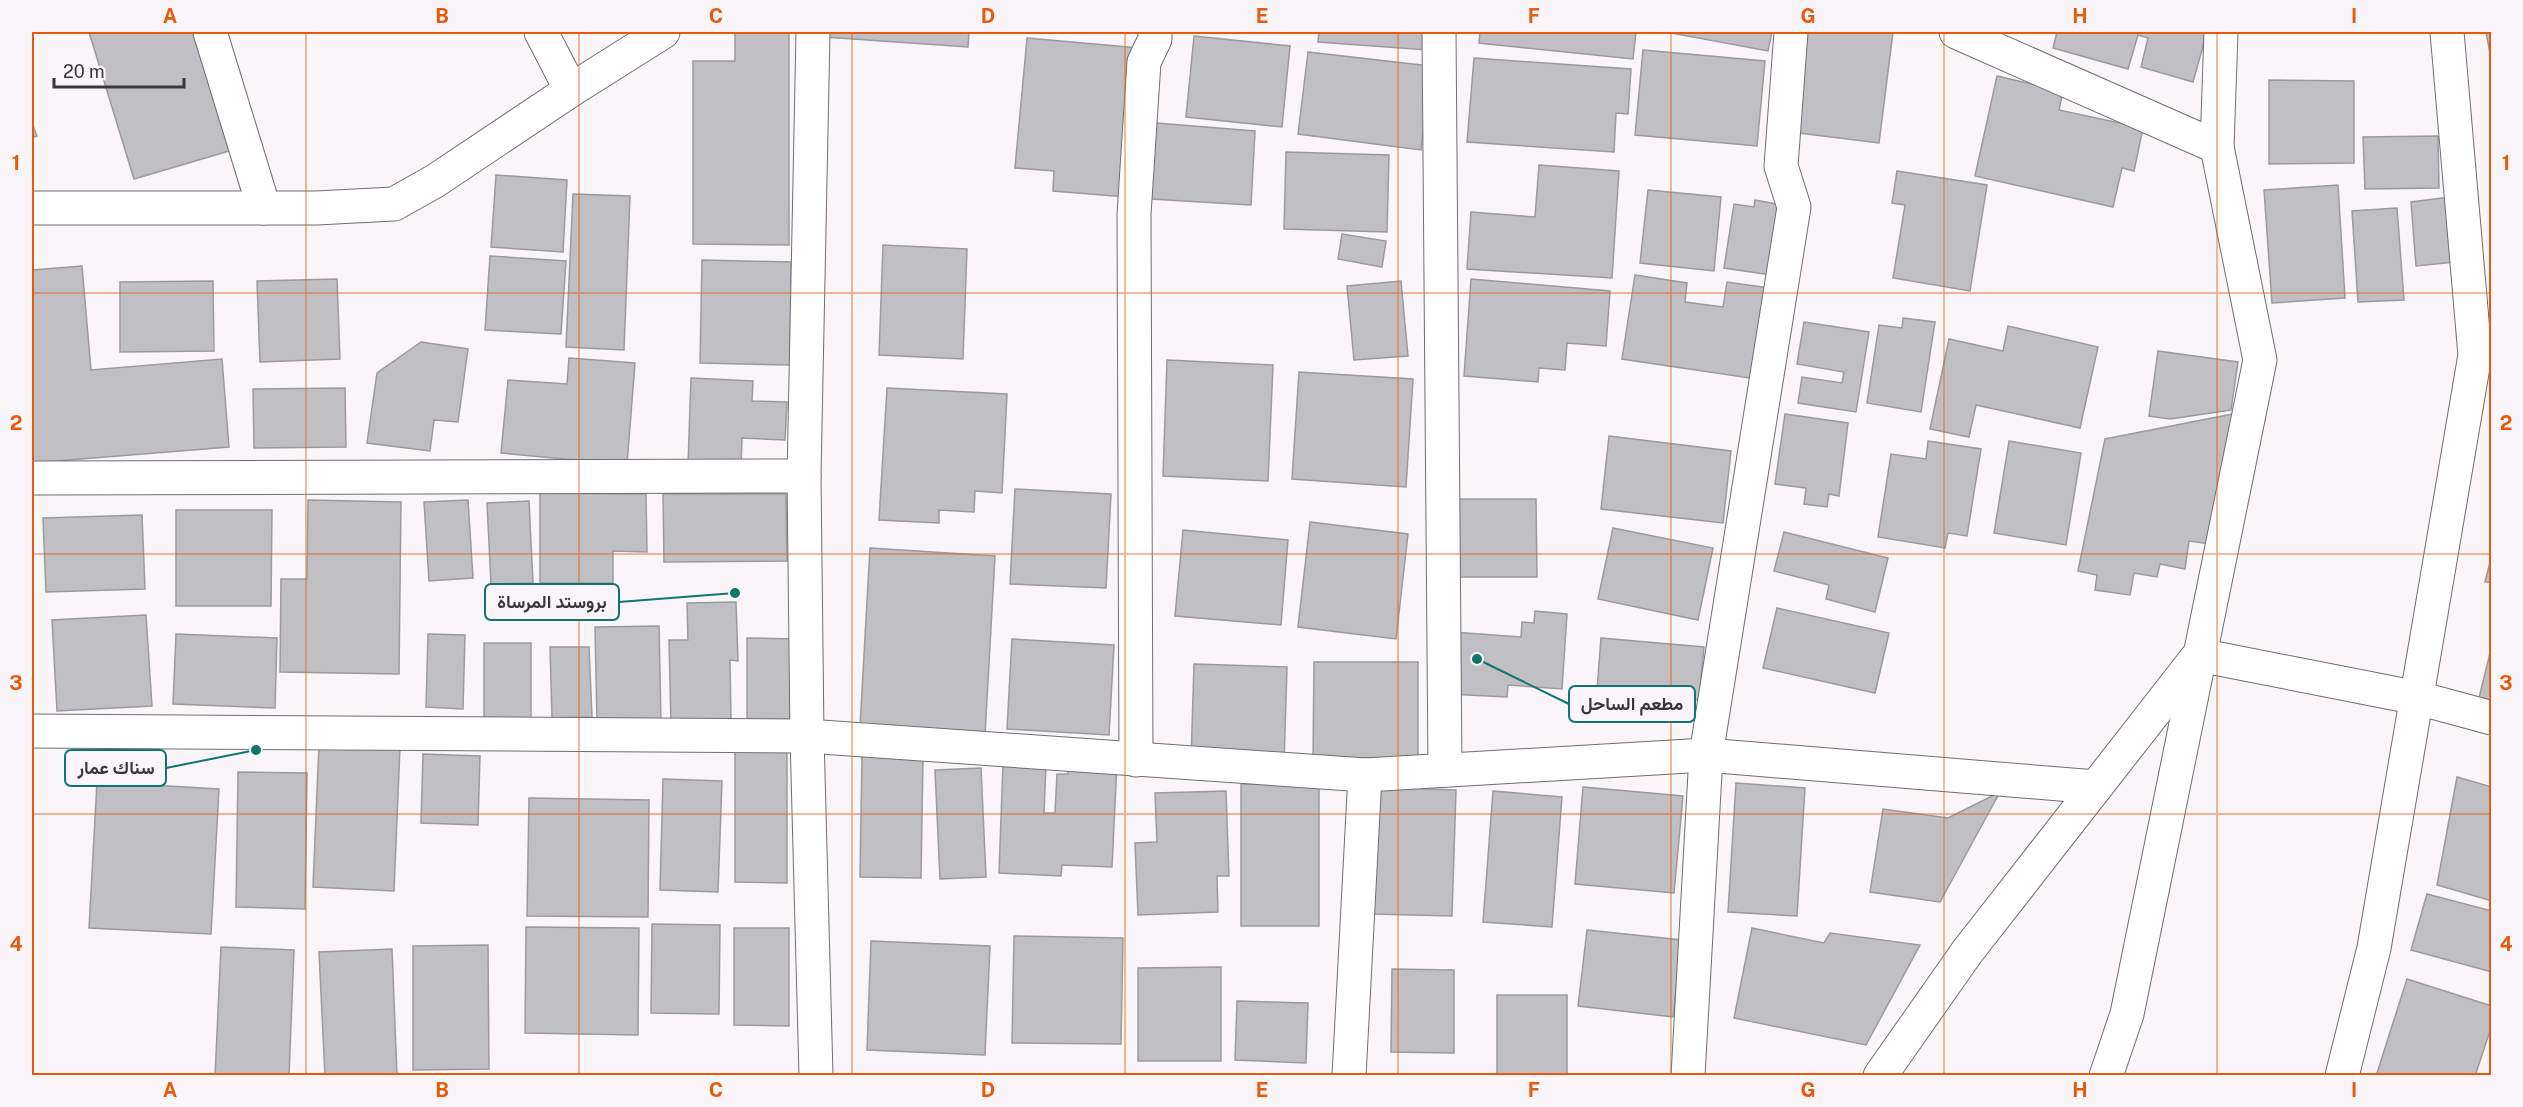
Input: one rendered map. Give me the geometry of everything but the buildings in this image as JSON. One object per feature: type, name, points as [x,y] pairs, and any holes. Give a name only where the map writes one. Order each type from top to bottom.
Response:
[{"type":"street","points":[[210,32],[264,208]]},
{"type":"street","points":[[541,32],[571,90]]},
{"type":"street","points":[[32,208],[264,208],[394,204],[435,181],[663,32]]},
{"type":"street","points":[[813,32],[804,476],[807,736],[816,1076]]},
{"type":"street","points":[[1136,760],[1134,214],[1143,62],[1155,39],[1155,32]]},
{"type":"street","points":[[1439,32],[1445,770]]},
{"type":"street","points":[[1689,1076],[1706,755],[1794,207],[1781,166],[1791,32]]},
{"type":"street","points":[[1956,32],[2217,147]]},
{"type":"street","points":[[2106,1076],[2127,1014],[2260,360],[2217,147],[2221,32]]},
{"type":"street","points":[[2342,1076],[2374,948],[2475,355],[2479,258],[2447,32]]},
{"type":"street","points":[[32,478],[804,476]]},
{"type":"street","points":[[2199,655],[2418,698],[2492,718]]},
{"type":"street","points":[[1880,1076],[1967,952],[2199,655]]},
{"type":"street","points":[[32,731],[807,736],[1365,775],[1706,755],[2096,787]]},
{"type":"street","points":[[1349,1076],[1365,775]]},
{"type":"place","name":"بروستد المرساة","points":[[735,593]]},
{"type":"place","name":"مطعم الساحل","points":[[1477,659]]},
{"type":"place","name":"سناك عمار","points":[[256,750]]}]
